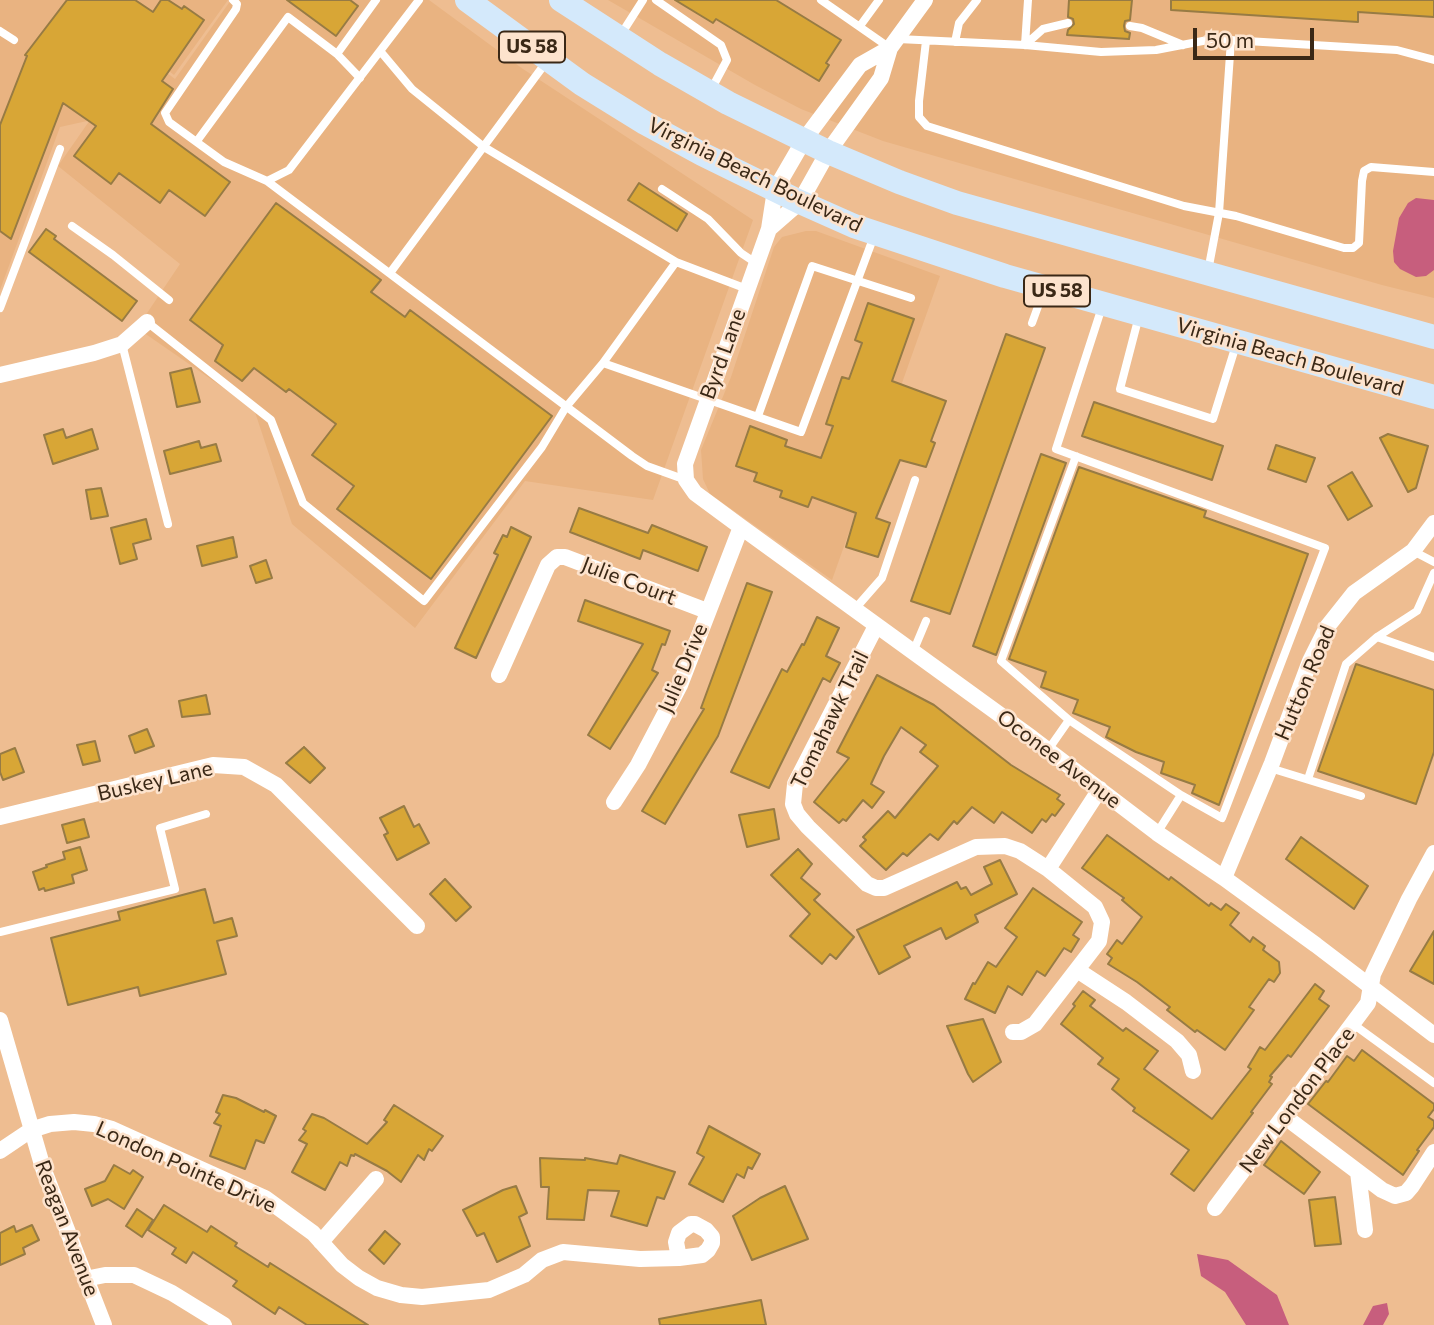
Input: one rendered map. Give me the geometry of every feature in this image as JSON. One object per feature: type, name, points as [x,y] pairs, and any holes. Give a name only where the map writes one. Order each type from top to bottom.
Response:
[{"type":"main road","name":"Virginia Beach Boulevard","points":[[467,0],[548,59],[645,123],[702,155],[800,202],[875,233],[929,253],[1045,288],[1434,397]]},
{"type":"main road","name":"US 58","points":[[561,0],[619,39],[710,92],[828,152],[957,203],[1434,337]]},
{"type":"street","name":"Byrd Lane","points":[[769,229],[800,202],[828,152],[881,78],[893,44],[925,0]]},
{"type":"street","name":"Byrd Lane","points":[[686,480],[685,464],[769,229],[775,190],[804,140],[860,65],[893,44]]},
{"type":"street","points":[[0,375],[121,344],[147,322]]},
{"type":"street","name":"Oconee Avenue","points":[[686,480],[695,493],[1048,750],[1157,833],[1224,878],[1434,1035]]},
{"type":"street","name":"Hutton Road","points":[[1224,878],[1270,768],[1305,672],[1327,627],[1354,593],[1413,551],[1434,523]]},
{"type":"street","name":"Julie Drive","points":[[614,802],[638,765],[680,685],[741,527]]},
{"type":"street","name":"Julie Court","points":[[499,675],[548,565],[558,557],[565,557],[707,611]]},
{"type":"street","name":"Tomahawk Trail","points":[[876,626],[796,784],[793,804],[797,814],[859,878],[876,888],[884,888],[975,847],[1005,846],[1020,851],[1048,869],[1095,907],[1102,922],[1099,941],[1035,1024],[1021,1032],[1013,1032]]},
{"type":"street","name":"Buskey Lane","points":[[0,817],[213,765],[244,767],[276,785],[417,926]]},
{"type":"street","points":[[1048,869],[1100,789]]},
{"type":"street","name":"New London Place","points":[[1216,1208],[1368,1003],[1373,974],[1434,853]]},
{"type":"street","points":[[1077,970],[1126,1002],[1177,1041],[1189,1055],[1193,1071]]},
{"type":"street","name":"Reagan Avenue","points":[[1,1030],[43,1168],[104,1325]]},
{"type":"street","points":[[1284,1116],[1382,1190],[1395,1196],[1406,1193],[1434,1152]]},
{"type":"street","name":"London Pointe Drive","points":[[31,1130],[74,1122],[112,1129],[265,1198],[288,1212],[342,1265],[377,1288],[401,1295],[422,1297],[489,1290],[524,1275],[542,1260],[563,1252],[640,1259],[679,1258]]},
{"type":"street","points":[[0,1151],[31,1130]]},
{"type":"street","points":[[1358,1172],[1365,1230]]},
{"type":"street","points":[[321,1242],[376,1179]]},
{"type":"street","points":[[85,1279],[105,1275],[134,1275],[161,1287],[224,1325]]},
{"type":"lane","points":[[233,0],[237,4],[236,9],[165,113],[169,122],[224,162],[267,181],[647,466],[686,480]]},
{"type":"lane","points":[[337,54],[376,0]]},
{"type":"lane","points":[[267,181],[289,170],[419,0]]},
{"type":"lane","points":[[619,39],[643,0]]},
{"type":"lane","points":[[656,0],[721,45],[727,60],[710,92]]},
{"type":"lane","points":[[821,0],[893,44],[955,42],[1101,52],[1156,50],[1213,39],[1397,50],[1434,60]]},
{"type":"lane","points":[[860,26],[880,0]]},
{"type":"lane","points":[[955,42],[959,23],[977,0]]},
{"type":"lane","points":[[1025,46],[1028,0]]},
{"type":"lane","points":[[197,142],[288,17],[337,54],[360,78]]},
{"type":"lane","points":[[1025,46],[1043,29],[1068,23]]},
{"type":"lane","points":[[1130,26],[1142,28],[1182,45]]},
{"type":"lane","points":[[0,31],[14,40]]},
{"type":"lane","points":[[1208,274],[1219,213],[1231,40]]},
{"type":"lane","points":[[926,41],[919,117],[927,126],[1164,200],[1345,248],[1353,248],[1359,243],[1364,171],[1371,167],[1434,172]]},
{"type":"lane","points":[[381,52],[412,89],[484,146],[676,262],[747,289]]},
{"type":"lane","points":[[390,273],[548,59]]},
{"type":"lane","points":[[0,308],[60,149]]},
{"type":"lane","points":[[662,189],[708,219],[741,253],[756,263]]},
{"type":"lane","points":[[72,226],[169,300]]},
{"type":"lane","points":[[603,363],[801,432],[875,233]]},
{"type":"lane","points":[[147,322],[271,420],[303,503],[424,601],[542,447],[566,407],[603,363],[676,262]]},
{"type":"lane","points":[[758,416],[812,266],[911,298]]},
{"type":"lane","points":[[1032,323],[1045,288]]},
{"type":"lane","points":[[1076,456],[1001,660],[1069,720],[1181,795],[1222,818],[1325,548],[1076,456],[1056,449],[1103,304]]},
{"type":"lane","points":[[1139,314],[1121,389],[1213,419],[1237,342]]},
{"type":"lane","points":[[121,344],[167,524]]},
{"type":"lane","points":[[854,610],[882,578],[915,480]]},
{"type":"lane","points":[[1413,551],[1434,562]]},
{"type":"lane","points":[[1307,779],[1346,664],[1377,637],[1417,611],[1434,573]]},
{"type":"lane","points":[[913,652],[926,621]]},
{"type":"lane","points":[[1377,637],[1434,657]]},
{"type":"lane","points":[[1048,750],[1069,720]]},
{"type":"lane","points":[[1270,768],[1361,796]]},
{"type":"lane","points":[[1157,833],[1181,795]]},
{"type":"lane","points":[[0,932],[175,889],[160,828],[206,814]]},
{"type":"lane","points":[[1353,1024],[1434,1083]]},
{"type":"shaded area","points":[[0,0],[228,0],[174,75],[139,48],[87,121],[60,127],[0,290]]},
{"type":"shaded area","points":[[231,0],[429,0],[523,69],[753,220],[653,500],[525,481],[415,628],[292,524],[254,409],[137,328],[180,264],[58,166],[138,51],[175,79]]},
{"type":"shaded area","points":[[608,0],[1434,0],[1434,298],[883,141],[801,109]]},
{"type":"shaded area","points":[[1416,198],[1434,200],[1434,270],[1426,276],[1416,277],[1400,269],[1394,262],[1393,251],[1399,218],[1408,203]]},
{"type":"shaded area","points":[[816,231],[940,276],[832,580],[710,494],[703,479],[701,450],[731,377],[774,247],[782,237]]},
{"type":"shaded area","points":[[1197,1254],[1228,1260],[1277,1295],[1289,1325],[1246,1325],[1225,1292],[1201,1276]]},
{"type":"shaded area","points":[[1387,1303],[1389,1314],[1383,1325],[1363,1325],[1373,1306]]},
{"type":"building","points":[[67,0],[135,0],[153,12],[161,0],[168,0],[182,9],[184,6],[204,20],[162,81],[173,89],[151,124],[230,182],[205,216],[169,190],[160,203],[119,173],[111,184],[74,156],[96,126],[63,103],[11,239],[0,231],[0,125],[27,56],[25,55]]},
{"type":"building","points":[[287,0],[350,0],[358,6],[336,36]]},
{"type":"building","points":[[675,0],[776,0],[841,40],[826,63],[829,65],[819,81],[716,19],[713,23]]},
{"type":"building","points":[[1069,0],[1132,0],[1130,20],[1125,21],[1124,26],[1125,31],[1130,33],[1129,39],[1067,35],[1074,24],[1073,19],[1068,17]]},
{"type":"building","points":[[1171,0],[1434,0],[1434,17],[1358,12],[1358,22],[1171,10]]},
{"type":"building","points":[[639,183],[687,214],[677,231],[628,200]]},
{"type":"building","points":[[276,203],[381,280],[371,292],[405,317],[410,310],[552,416],[431,579],[337,509],[354,486],[312,455],[336,424],[289,389],[286,392],[254,368],[242,381],[215,361],[223,345],[190,320]]},
{"type":"building","points":[[46,229],[56,236],[54,239],[137,301],[122,321],[29,252]]},
{"type":"building","points":[[868,303],[914,319],[892,381],[946,401],[931,441],[935,443],[926,467],[900,460],[876,518],[890,523],[878,557],[846,547],[856,513],[812,497],[808,507],[780,497],[782,491],[754,481],[757,473],[736,466],[750,426],[787,440],[785,446],[821,458],[833,426],[826,424],[842,377],[849,379],[862,343],[855,340]]},
{"type":"building","points":[[1006,334],[1045,348],[950,614],[911,601]]},
{"type":"building","points":[[191,368],[200,402],[177,407],[170,373]]},
{"type":"building","points":[[1094,402],[1223,446],[1212,480],[1082,436]]},
{"type":"building","points":[[63,429],[66,438],[92,429],[98,449],[53,464],[44,435]]},
{"type":"building","points":[[1388,434],[1428,446],[1416,488],[1408,492],[1380,438]]},
{"type":"building","points":[[199,441],[201,448],[216,444],[221,461],[170,474],[164,451]]},
{"type":"building","points":[[1276,445],[1315,458],[1306,482],[1268,469]]},
{"type":"building","points":[[1041,454],[1066,463],[996,655],[973,646]]},
{"type":"building","points":[[1079,467],[1206,511],[1204,517],[1308,554],[1219,805],[1192,793],[1195,785],[1161,773],[1164,762],[1106,737],[1110,727],[1073,713],[1078,700],[1041,687],[1046,672],[1009,659]]},
{"type":"building","points":[[1352,472],[1372,506],[1348,520],[1328,486]]},
{"type":"building","points":[[101,488],[108,516],[91,519],[86,490]]},
{"type":"building","points":[[579,508],[648,533],[652,525],[707,547],[698,571],[643,550],[640,559],[570,532]]},
{"type":"building","points":[[146,519],[151,539],[133,544],[137,559],[120,564],[111,528]]},
{"type":"building","points":[[511,527],[531,537],[476,658],[455,648],[498,555],[494,553],[503,535],[507,537]]},
{"type":"building","points":[[233,537],[237,557],[202,566],[197,546]]},
{"type":"building","points":[[266,560],[272,578],[256,583],[250,566]]},
{"type":"building","points":[[747,583],[772,592],[718,736],[665,824],[642,811],[704,709],[701,708]]},
{"type":"building","points":[[585,600],[670,631],[652,670],[658,673],[610,749],[588,735],[643,644],[578,621]]},
{"type":"building","points":[[817,617],[839,628],[826,656],[840,663],[830,682],[823,678],[769,788],[731,772],[782,669],[787,672]]},
{"type":"building","points":[[1356,664],[1434,690],[1434,752],[1416,804],[1318,771]]},
{"type":"building","points":[[877,675],[934,705],[1011,765],[1060,795],[1057,799],[1064,804],[1055,816],[1052,814],[1046,822],[1042,819],[1032,833],[1002,812],[994,823],[972,807],[957,824],[954,821],[938,840],[930,834],[907,856],[903,853],[886,870],[860,846],[866,840],[863,837],[888,811],[895,818],[938,766],[920,752],[926,745],[901,727],[871,784],[884,792],[872,808],[863,800],[846,821],[843,819],[839,823],[814,802],[849,758],[837,752]]},
{"type":"building","points":[[206,695],[210,714],[182,717],[179,701]]},
{"type":"building","points":[[147,729],[154,746],[135,753],[129,736]]},
{"type":"building","points":[[95,741],[100,761],[83,765],[77,745]]},
{"type":"building","points":[[304,747],[325,768],[310,783],[286,763]]},
{"type":"building","points":[[15,748],[24,772],[3,780],[0,754]]},
{"type":"building","points":[[404,806],[414,827],[419,824],[429,843],[397,860],[384,835],[388,833],[380,818]]},
{"type":"building","points":[[774,809],[779,839],[747,847],[739,815]]},
{"type":"building","points":[[84,819],[89,837],[67,843],[62,825]]},
{"type":"building","points":[[1107,835],[1209,906],[1211,903],[1221,910],[1226,904],[1239,913],[1230,925],[1250,942],[1253,937],[1265,946],[1263,950],[1279,962],[1280,973],[1274,982],[1269,979],[1249,1007],[1254,1010],[1225,1050],[1197,1030],[1195,1032],[1167,1010],[1170,1007],[1108,964],[1112,958],[1107,954],[1117,940],[1122,944],[1142,917],[1122,900],[1124,898],[1082,868]]},
{"type":"building","points":[[1301,837],[1368,886],[1354,909],[1286,859]]},
{"type":"building","points":[[80,847],[87,870],[72,875],[74,883],[45,891],[44,888],[39,890],[33,872],[65,859],[63,852]]},
{"type":"building","points":[[798,849],[812,864],[801,878],[820,894],[814,900],[854,937],[836,959],[830,954],[822,964],[790,936],[810,914],[771,875]]},
{"type":"building","points":[[1000,860],[1017,894],[975,915],[978,922],[946,939],[941,928],[904,946],[910,957],[879,974],[857,930],[957,882],[961,889],[966,887],[971,895],[992,884],[984,867]]},
{"type":"building","points":[[445,879],[471,907],[456,921],[430,894]]},
{"type":"building","points":[[1033,888],[1082,922],[1073,935],[1079,939],[1071,952],[1064,948],[1045,976],[1037,971],[1022,995],[1008,986],[995,1013],[965,999],[988,962],[996,967],[1017,937],[1005,928]]},
{"type":"building","points":[[205,889],[214,923],[232,918],[237,936],[217,941],[226,974],[140,996],[138,987],[68,1005],[51,938],[120,920],[118,912]]},
{"type":"building","points":[[1434,931],[1434,984],[1410,971]]},
{"type":"building","points":[[1315,984],[1324,991],[1319,999],[1329,1006],[1291,1057],[1288,1055],[1270,1076],[1272,1077],[1269,1082],[1272,1084],[1251,1112],[1253,1113],[1194,1191],[1171,1174],[1189,1150],[1133,1111],[1135,1108],[1112,1089],[1119,1079],[1098,1064],[1103,1058],[1061,1024],[1083,991],[1095,1000],[1090,1006],[1123,1031],[1126,1028],[1158,1051],[1144,1069],[1212,1119],[1251,1069],[1248,1067],[1260,1047],[1265,1050]]},
{"type":"building","points":[[983,1019],[1001,1062],[973,1082],[947,1026]]},
{"type":"building","points":[[1362,1050],[1434,1104],[1428,1117],[1434,1121],[1434,1127],[1403,1175],[1308,1104],[1347,1056],[1354,1061]]},
{"type":"building","points":[[223,1095],[276,1116],[264,1143],[256,1140],[245,1169],[210,1156],[221,1126],[214,1123],[220,1114],[216,1112]]},
{"type":"building","points":[[394,1105],[443,1136],[432,1151],[429,1149],[424,1160],[418,1155],[401,1182],[387,1171],[355,1154],[351,1155],[347,1166],[340,1162],[325,1190],[292,1172],[307,1144],[299,1140],[306,1131],[303,1129],[312,1114],[324,1118],[367,1144],[387,1122],[384,1120]]},
{"type":"building","points":[[709,1126],[760,1154],[752,1169],[748,1167],[744,1178],[737,1174],[723,1202],[689,1184],[704,1157],[697,1153]]},
{"type":"building","points":[[1281,1141],[1320,1172],[1304,1194],[1264,1165]]},
{"type":"building","points":[[620,1155],[675,1172],[664,1199],[657,1197],[647,1226],[611,1216],[619,1191],[588,1190],[584,1220],[547,1219],[549,1187],[541,1187],[540,1158],[585,1158],[617,1164]]},
{"type":"building","points":[[114,1165],[130,1174],[133,1170],[143,1177],[124,1209],[108,1199],[92,1206],[85,1189],[105,1181]]},
{"type":"building","points":[[516,1186],[527,1213],[519,1217],[530,1246],[497,1262],[484,1233],[477,1236],[463,1210]]},
{"type":"building","points":[[785,1186],[808,1239],[752,1260],[733,1216]]},
{"type":"building","points":[[1335,1197],[1341,1244],[1315,1246],[1309,1200]]},
{"type":"building","points":[[164,1205],[207,1232],[211,1226],[237,1243],[235,1246],[268,1267],[270,1263],[368,1325],[307,1325],[279,1307],[275,1314],[233,1286],[237,1281],[193,1252],[186,1263],[172,1254],[176,1248],[148,1230]]},
{"type":"building","points":[[137,1209],[153,1220],[142,1237],[126,1226]]},
{"type":"building","points":[[32,1225],[39,1240],[23,1248],[25,1254],[0,1265],[0,1233],[14,1226],[16,1232]]},
{"type":"building","points":[[385,1231],[400,1244],[384,1264],[369,1250]]},
{"type":"building","points":[[761,1300],[766,1325],[660,1325],[659,1319]]}]
